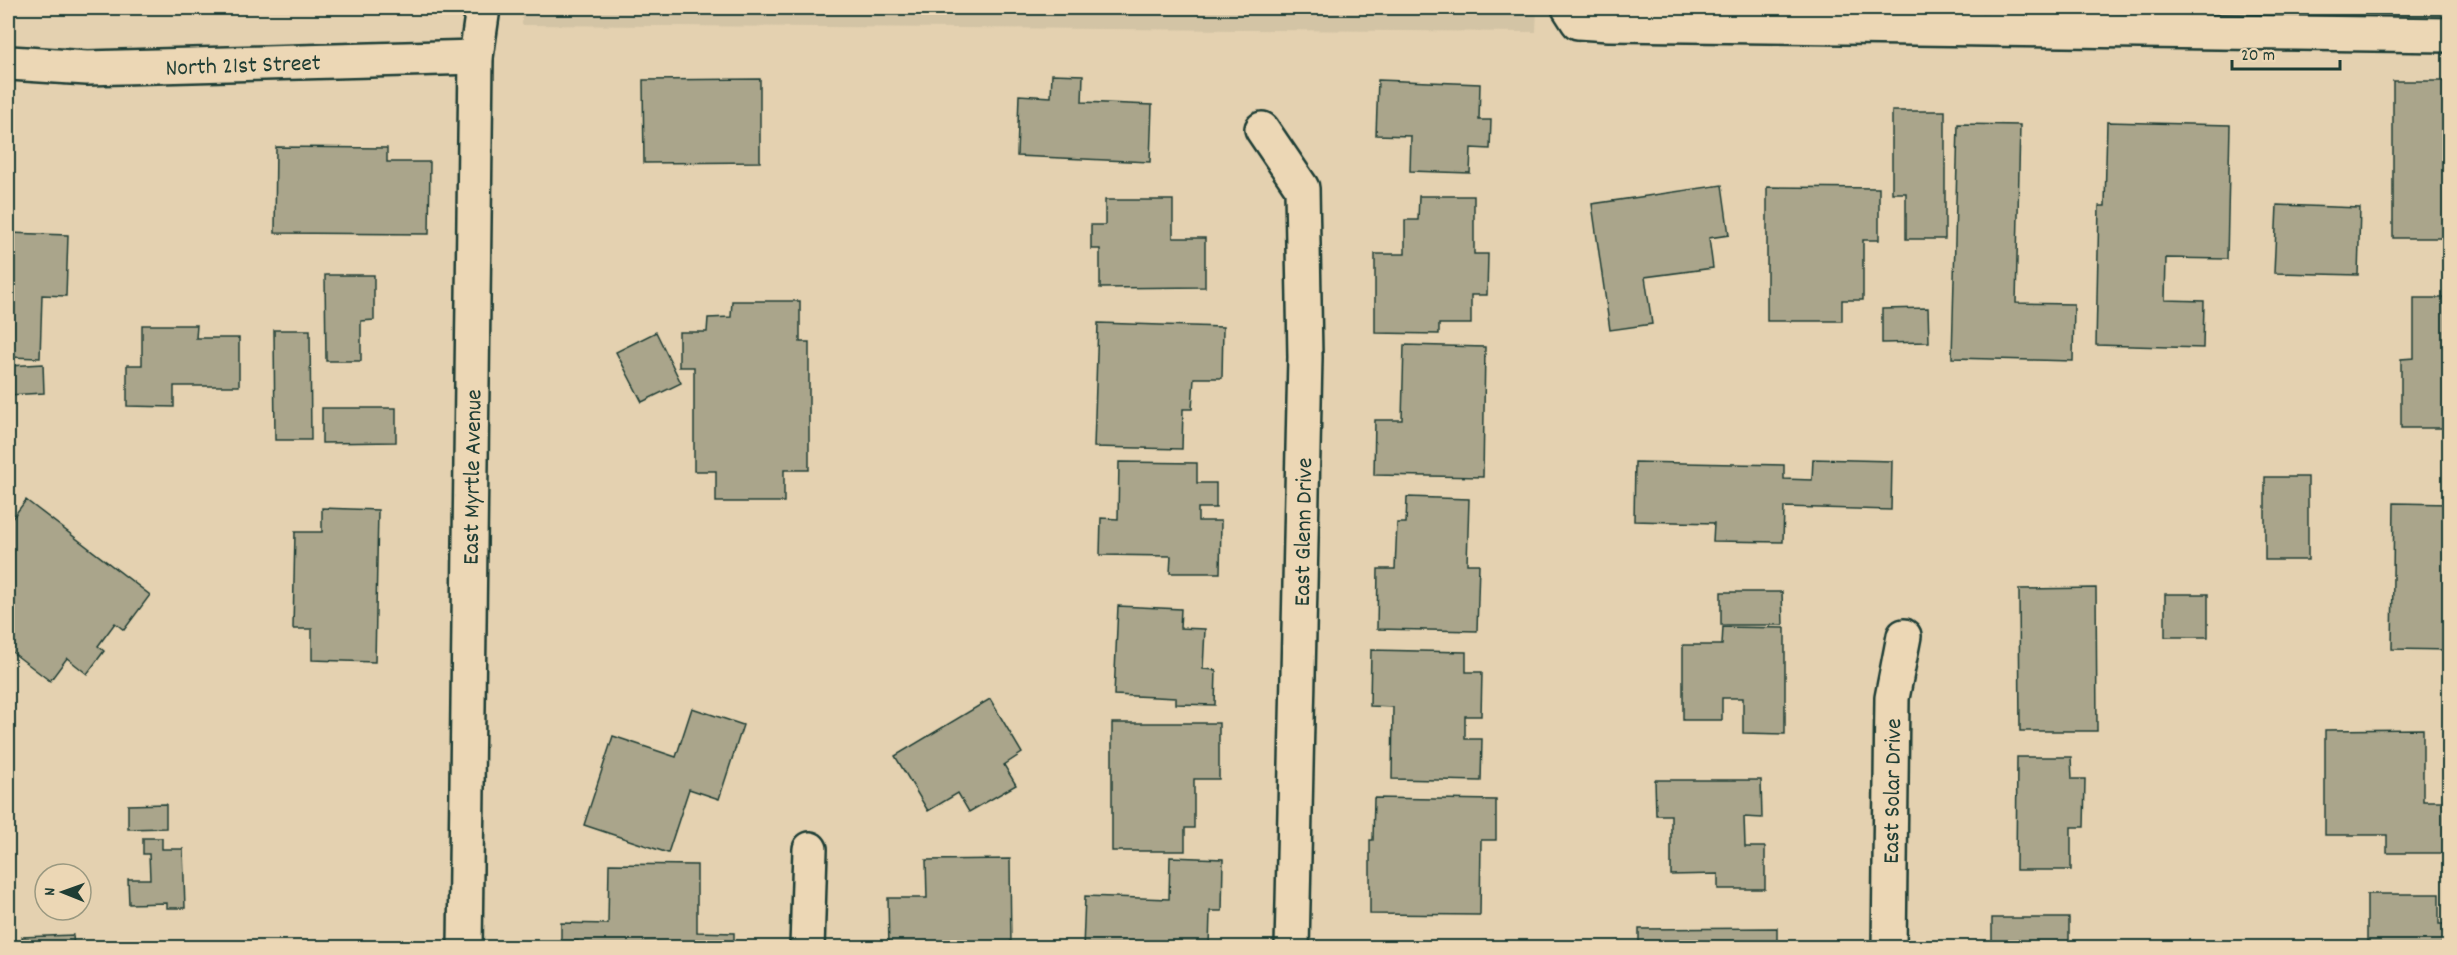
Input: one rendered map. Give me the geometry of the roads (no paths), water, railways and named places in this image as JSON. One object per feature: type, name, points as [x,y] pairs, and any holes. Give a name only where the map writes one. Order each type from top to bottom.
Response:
[{"type":"street","name":"East Myrtle Avenue","points":[[465,948],[476,57],[483,8]]},
{"type":"street","points":[[1573,15],[2074,19],[2450,35]]},
{"type":"street","name":"North 21st Street","points":[[10,63],[87,68],[476,57]]},
{"type":"street","name":"East Glenn Drive","points":[[1262,129],[1302,188],[1305,357],[1292,948]]},
{"type":"street","name":"East Solar Drive","points":[[1889,948],[1892,698],[1904,636]]},
{"type":"street","points":[[807,948],[810,849]]}]
